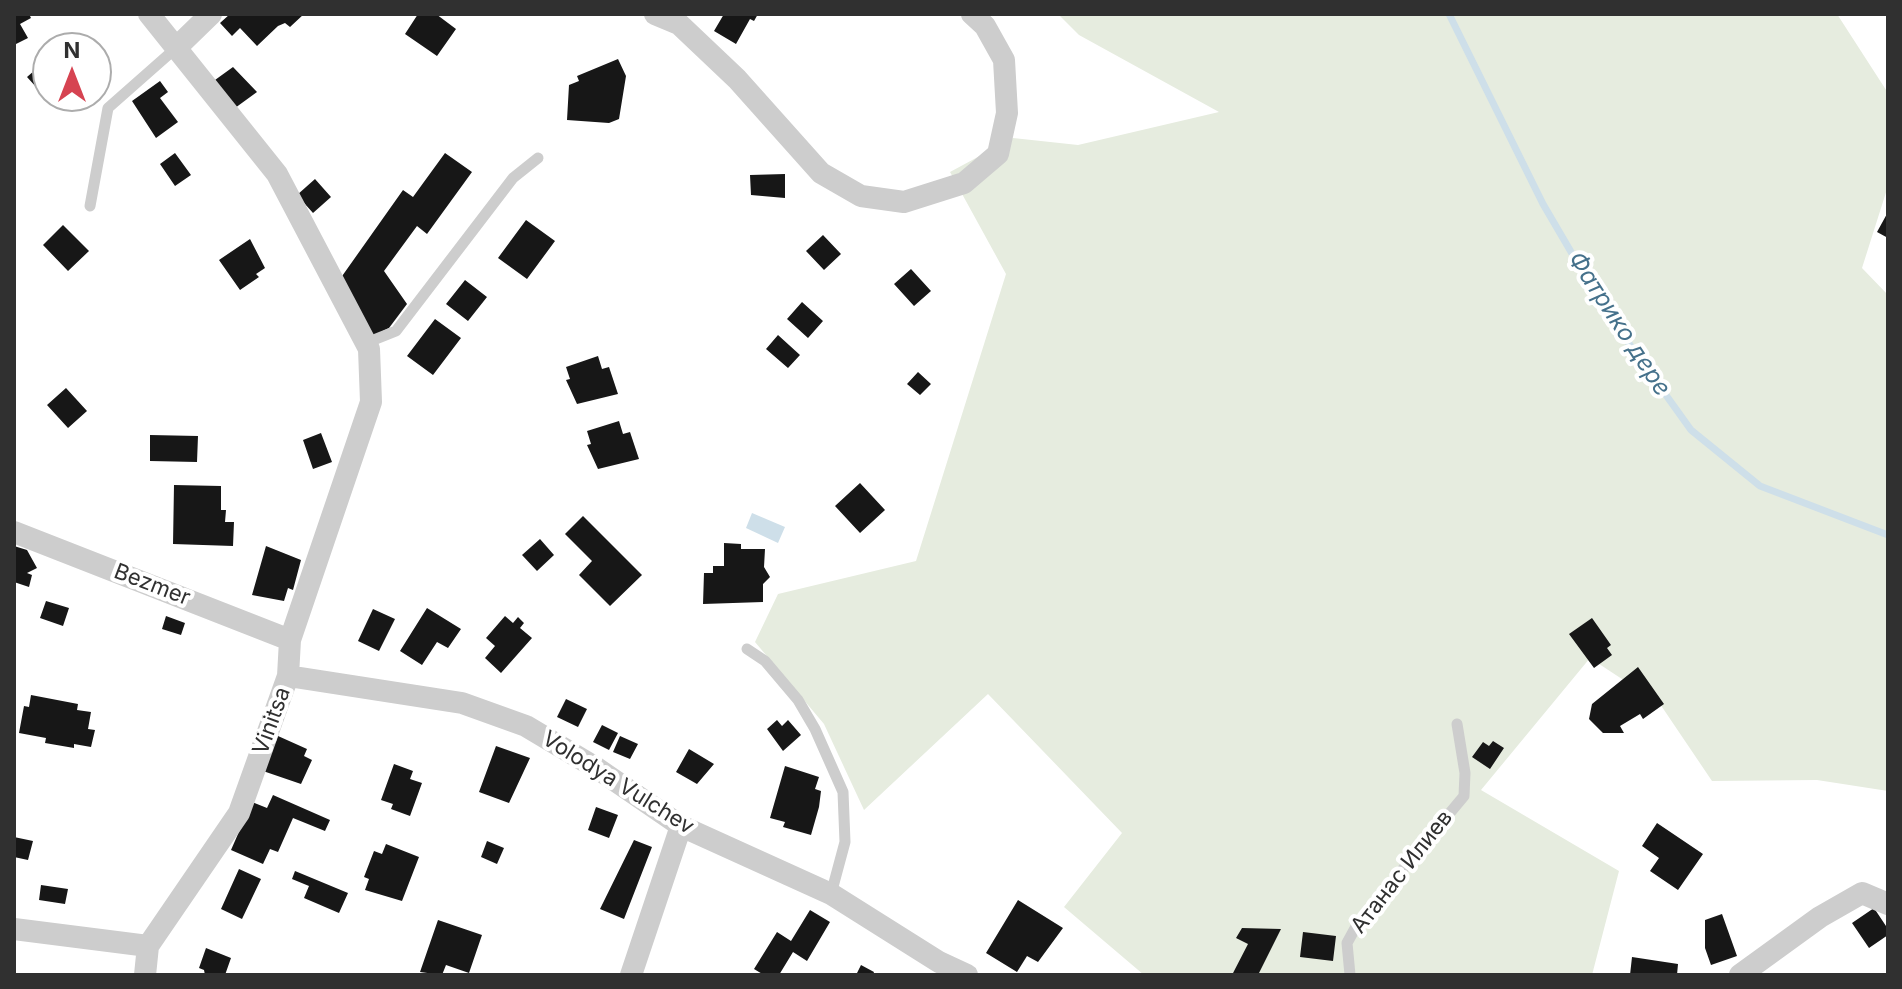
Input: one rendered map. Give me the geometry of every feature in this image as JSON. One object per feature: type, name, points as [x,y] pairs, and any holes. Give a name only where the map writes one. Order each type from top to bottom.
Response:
[{"type":"street","points":[[149,14],[277,174],[366,343]]},
{"type":"street","points":[[176,48],[211,14]]},
{"type":"street","points":[[655,14],[684,19],[821,173],[861,196],[904,202],[964,183],[998,154],[1007,113],[1004,60],[985,26],[972,14]]},
{"type":"street","name":"Vinitsa","points":[[145,975],[148,946],[239,813],[288,676],[290,640],[371,402],[369,349],[366,343]]},
{"type":"street","name":"Bezmer","points":[[14,532],[290,640]]},
{"type":"street","name":"Volodya Vulchev","points":[[288,676],[462,703],[526,726],[681,826],[831,894],[934,968],[967,975]]},
{"type":"street","points":[[631,975],[681,826]]},
{"type":"street","points":[[1740,975],[1820,917],[1862,893],[1888,904]]},
{"type":"street","points":[[14,929],[148,946]]},
{"type":"lane","points":[[90,206],[108,108],[176,48]]},
{"type":"lane","points":[[366,343],[396,331],[513,178],[538,158]]},
{"type":"lane","points":[[747,649],[765,661],[798,700],[815,729],[843,792],[845,842],[831,894]]},
{"type":"lane","name":"Атанас Илиев","points":[[1350,975],[1347,943],[1358,923],[1464,796],[1465,773],[1457,724]]},
{"type":"shaded area","points":[[1058,14],[1837,14],[1888,93],[1888,186],[1862,268],[1888,295],[1888,791],[1817,780],[1712,781],[1660,704],[1590,658],[1481,790],[1619,871],[1592,975],[1144,975],[1064,907],[1122,833],[988,694],[864,810],[824,724],[755,642],[778,594],[916,561],[1006,274],[950,172],[1013,138],[1078,145],[1219,112],[1079,35]]},
{"type":"shaded area","points":[[752,513],[785,527],[778,543],[746,528]]},
{"type":"building","points":[[14,14],[29,14],[31,18],[20,24],[28,38],[14,45]]},
{"type":"building","points":[[230,14],[304,14],[290,27],[285,23],[278,26],[257,46],[240,28],[232,36],[220,23]]},
{"type":"building","points":[[418,14],[436,14],[456,29],[437,56],[405,34]]},
{"type":"building","points":[[724,14],[758,14],[754,21],[750,19],[736,44],[714,31]]},
{"type":"building","points":[[618,59],[626,76],[619,119],[609,123],[567,120],[569,85],[579,81],[577,76]]},
{"type":"building","points":[[233,67],[257,92],[235,108],[215,80]]},
{"type":"building","points":[[160,81],[168,92],[160,98],[178,122],[156,138],[132,101]]},
{"type":"building","points":[[175,153],[191,175],[175,186],[160,164]]},
{"type":"building","points":[[445,153],[472,172],[427,234],[417,226],[384,271],[407,304],[389,328],[369,338],[340,279],[403,190],[413,197]]},
{"type":"building","points":[[785,174],[785,198],[751,195],[750,175]]},
{"type":"building","points":[[315,179],[331,197],[313,213],[297,195]]},
{"type":"building","points":[[1888,212],[1888,238],[1877,232]]},
{"type":"building","points":[[526,220],[555,241],[527,279],[498,258]]},
{"type":"building","points":[[63,225],[89,251],[68,271],[43,245]]},
{"type":"building","points":[[823,235],[841,254],[824,270],[806,251]]},
{"type":"building","points":[[250,239],[265,268],[256,274],[259,277],[240,290],[219,260]]},
{"type":"building","points":[[911,269],[931,291],[914,306],[894,284]]},
{"type":"building","points":[[465,280],[487,297],[468,321],[446,304]]},
{"type":"building","points":[[802,302],[823,321],[808,338],[787,319]]},
{"type":"building","points":[[435,319],[461,338],[433,375],[407,356]]},
{"type":"building","points":[[778,335],[800,355],[788,368],[766,349]]},
{"type":"building","points":[[598,356],[602,369],[609,367],[618,394],[577,404],[566,380],[570,379],[566,367]]},
{"type":"building","points":[[918,372],[931,384],[920,395],[907,384]]},
{"type":"building","points":[[66,388],[87,411],[68,428],[47,405]]},
{"type":"building","points":[[619,421],[623,434],[630,432],[639,459],[598,469],[587,445],[591,444],[587,431]]},
{"type":"building","points":[[321,433],[332,462],[313,469],[303,440]]},
{"type":"building","points":[[150,435],[198,436],[197,462],[150,461]]},
{"type":"building","points":[[860,483],[885,510],[860,533],[835,506]]},
{"type":"building","points":[[174,485],[221,486],[221,510],[226,510],[225,522],[234,522],[233,546],[173,544]]},
{"type":"building","points":[[583,516],[642,575],[610,606],[579,575],[592,561],[565,534]]},
{"type":"building","points":[[540,539],[554,555],[537,571],[522,555]]},
{"type":"building","points":[[724,543],[741,544],[741,549],[765,549],[764,567],[770,577],[763,584],[763,602],[703,604],[704,573],[713,573],[713,566],[724,566]]},
{"type":"building","points":[[14,546],[27,550],[37,568],[27,573],[32,575],[29,587],[14,582]]},
{"type":"building","points":[[266,546],[301,560],[293,590],[288,588],[284,601],[252,595]]},
{"type":"building","points":[[46,601],[69,608],[63,626],[40,618]]},
{"type":"building","points":[[427,608],[461,629],[448,648],[437,642],[422,665],[400,651]]},
{"type":"building","points":[[373,609],[395,619],[379,651],[358,641]]},
{"type":"building","points":[[166,616],[185,623],[181,635],[162,629]]},
{"type":"building","points":[[505,616],[513,623],[518,617],[524,623],[520,628],[532,638],[501,673],[485,658],[495,646],[486,638]]},
{"type":"building","points":[[1592,618],[1611,645],[1607,648],[1612,655],[1594,668],[1569,634]]},
{"type":"building","points":[[1638,667],[1664,704],[1643,719],[1640,714],[1620,726],[1624,733],[1603,733],[1589,719],[1592,704]]},
{"type":"building","points":[[31,695],[78,704],[77,710],[91,712],[88,729],[95,730],[91,747],[74,744],[74,748],[45,743],[46,738],[19,733],[24,706],[29,707]]},
{"type":"building","points":[[566,699],[587,709],[578,727],[557,717]]},
{"type":"building","points":[[777,720],[782,726],[788,720],[801,735],[783,751],[767,729]]},
{"type":"building","points":[[602,725],[618,733],[609,750],[593,742]]},
{"type":"building","points":[[278,736],[307,749],[304,756],[312,760],[301,784],[263,771]]},
{"type":"building","points":[[620,736],[638,744],[630,759],[613,752]]},
{"type":"building","points":[[1493,741],[1504,748],[1490,769],[1472,757],[1483,742],[1489,746]]},
{"type":"building","points":[[496,746],[530,758],[509,803],[479,792]]},
{"type":"building","points":[[689,749],[714,764],[697,784],[676,772]]},
{"type":"building","points":[[394,764],[413,771],[410,779],[422,783],[410,816],[391,809],[393,804],[381,800]]},
{"type":"building","points":[[785,766],[819,777],[815,789],[821,791],[819,807],[811,835],[783,827],[785,822],[770,818]]},
{"type":"building","points":[[273,795],[330,820],[325,831],[293,818],[278,852],[270,849],[263,864],[231,850],[252,802],[267,808]]},
{"type":"building","points":[[596,807],[618,815],[609,838],[588,830]]},
{"type":"building","points":[[1657,823],[1703,854],[1678,890],[1650,871],[1659,858],[1642,846]]},
{"type":"building","points":[[14,837],[33,841],[28,860],[14,857]]},
{"type":"building","points":[[634,840],[652,847],[624,919],[600,909]]},
{"type":"building","points":[[487,841],[504,848],[497,864],[481,857]]},
{"type":"building","points":[[386,844],[419,857],[402,901],[365,890],[369,879],[364,877],[374,851],[382,854]]},
{"type":"building","points":[[239,869],[261,879],[242,919],[221,909]]},
{"type":"building","points":[[295,871],[348,893],[339,913],[304,898],[309,886],[292,879]]},
{"type":"building","points":[[41,885],[68,889],[65,904],[39,900]]},
{"type":"building","points":[[1018,900],[1063,928],[1038,962],[1027,956],[1017,972],[986,953]]},
{"type":"building","points":[[1874,908],[1888,929],[1888,935],[1869,948],[1852,923]]},
{"type":"building","points":[[810,910],[830,922],[807,961],[793,952],[779,975],[764,975],[754,969],[777,932],[791,941]]},
{"type":"building","points":[[1722,914],[1737,956],[1711,965],[1705,948],[1705,920]]},
{"type":"building","points":[[438,920],[482,935],[469,973],[446,965],[442,975],[420,972]]},
{"type":"building","points":[[1242,928],[1281,929],[1258,975],[1232,975],[1248,944],[1236,938]]},
{"type":"building","points":[[1303,932],[1336,936],[1333,961],[1300,957]]},
{"type":"building","points":[[206,948],[231,958],[225,975],[205,975],[204,970],[199,968]]},
{"type":"building","points":[[1632,957],[1678,964],[1677,975],[1630,975]]},
{"type":"building","points":[[861,965],[874,972],[873,975],[856,975]]},
{"type":"waterway","name":"Фатрико дере","points":[[1449,14],[1543,204],[1605,310],[1691,430],[1760,486],[1888,535]]}]
